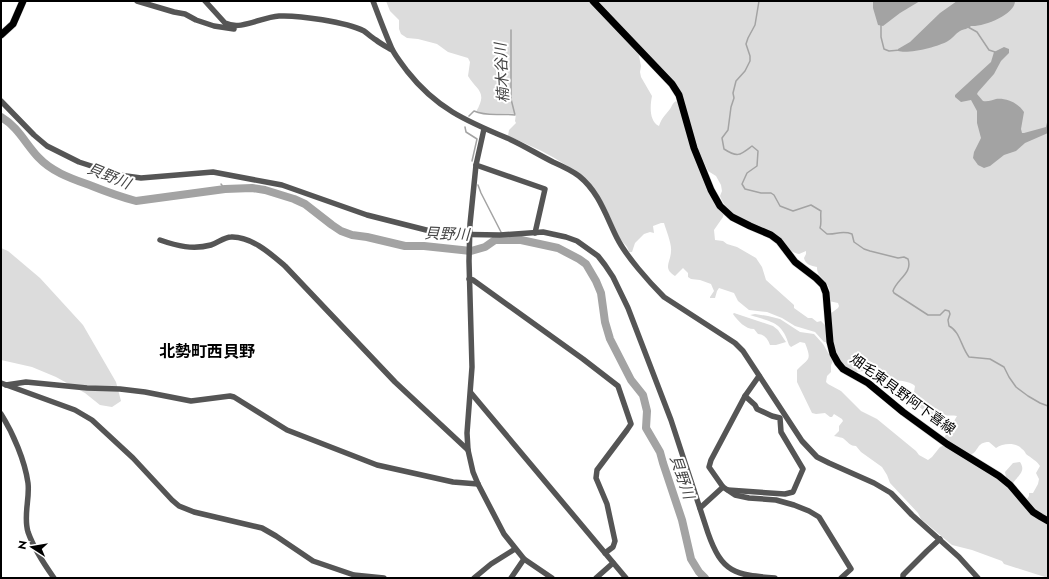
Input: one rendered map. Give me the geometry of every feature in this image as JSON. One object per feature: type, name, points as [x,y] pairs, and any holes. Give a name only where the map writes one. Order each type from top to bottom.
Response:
[{"type":"main road","points":[[1,35],[13,24],[24,1]]},
{"type":"main road","name":"畑毛東貝野阿下喜線","points":[[593,1],[672,84],[679,95],[694,148],[711,190],[720,206],[732,217],[779,241],[795,262],[823,285],[826,293],[830,342],[833,354],[843,369],[868,383],[903,412],[947,444],[999,476],[1010,485],[1033,512],[1048,521]]},
{"type":"street","points":[[137,1],[185,14],[196,20],[214,26],[233,29],[259,20],[279,16],[338,22],[364,32],[393,50]]},
{"type":"street","points":[[205,1],[225,23],[235,27],[239,26]]},
{"type":"street","points":[[373,1],[393,50],[405,68],[426,93],[451,112],[484,129],[522,145],[568,169],[579,177],[589,186],[599,201],[623,248],[656,289],[664,297],[735,343],[742,351],[802,441],[813,454],[829,464],[883,488],[940,539],[978,578]]},
{"type":"street","points":[[1,101],[34,135],[48,146],[79,162],[119,175],[142,178],[213,172],[225,173],[286,186],[375,218],[442,234],[503,235],[543,232],[577,241],[598,256],[605,265],[613,277],[628,308],[671,420],[713,548],[718,558],[724,564],[740,573],[775,578]]},
{"type":"street","points":[[484,129],[476,165],[472,193],[469,261],[472,367],[467,433],[468,450],[478,484],[504,534],[524,559],[549,577]]},
{"type":"street","points":[[476,165],[545,189],[535,233]]},
{"type":"street","points":[[160,240],[176,245],[200,248],[231,237],[246,240],[265,249],[285,266],[395,382],[468,450]]},
{"type":"street","points":[[469,279],[473,280],[618,386],[631,424],[597,470],[596,478],[607,504],[614,541],[613,547],[605,553]]},
{"type":"street","points":[[759,376],[745,396],[711,460],[709,467],[725,488],[735,495],[749,498],[776,500],[794,505],[819,517],[851,569],[841,578]]},
{"type":"street","points":[[4,384],[26,382],[86,388],[120,389],[145,392],[191,401],[234,396],[287,430],[377,465],[453,482],[478,484]]},
{"type":"street","points":[[4,384],[75,410],[92,420],[133,458],[179,506],[194,512],[262,528],[313,561],[347,573],[384,578]]},
{"type":"street","points":[[471,392],[626,578]]},
{"type":"street","points":[[700,508],[725,488],[785,494],[793,492],[803,469],[781,432],[780,418],[757,410],[755,404],[745,396]]},
{"type":"street","points":[[1,414],[21,455],[25,468],[28,484],[26,521],[28,531],[33,544],[54,578]]},
{"type":"street","points":[[903,578],[903,575],[940,539]]},
{"type":"street","points":[[474,578],[491,564],[515,549]]},
{"type":"street","points":[[511,578],[524,559]]},
{"type":"street","points":[[596,578],[613,563]]},
{"type":"shaded area","points":[[386,1],[591,1],[638,51],[641,66],[641,77],[652,96],[651,113],[653,121],[659,126],[662,119],[673,104],[676,101],[679,104],[724,213],[714,230],[715,240],[723,241],[737,247],[756,258],[762,267],[766,280],[794,305],[794,308],[808,318],[812,318],[817,322],[821,321],[826,326],[827,342],[824,342],[815,332],[795,326],[782,318],[767,312],[749,310],[738,301],[734,293],[719,288],[715,298],[710,298],[714,291],[711,284],[700,280],[691,279],[688,277],[688,273],[683,268],[675,276],[671,273],[668,267],[671,248],[664,223],[653,226],[654,233],[650,232],[644,234],[635,243],[632,252],[629,252],[619,237],[602,201],[583,179],[572,169],[548,154],[508,136],[509,130],[516,123],[516,114],[485,114],[476,112],[481,100],[481,95],[478,88],[468,76],[470,62],[468,58],[448,52],[437,44],[407,38],[401,34],[399,29],[399,20],[390,11]]},
{"type":"shaded area","points":[[598,1],[1048,1],[1048,518],[1036,510],[1027,499],[1029,493],[1033,493],[1038,484],[1039,479],[1036,473],[1040,466],[1026,454],[1024,450],[1013,444],[1002,445],[996,448],[989,442],[985,442],[980,445],[973,454],[970,455],[944,438],[957,416],[944,415],[937,412],[928,415],[918,406],[918,397],[914,392],[915,386],[913,384],[901,381],[886,382],[875,375],[864,371],[855,372],[847,369],[841,363],[832,340],[830,314],[839,306],[838,303],[829,301],[830,290],[828,285],[818,273],[817,267],[806,262],[804,258],[806,251],[799,254],[795,253],[776,234],[744,220],[724,205],[720,196],[722,191],[721,185],[716,176],[708,171],[700,154],[680,91],[668,76]]},
{"type":"shaded area","points":[[873,1],[920,1],[900,13],[883,26],[878,25],[873,8]]},
{"type":"shaded area","points":[[957,1],[1015,1],[1014,6],[1010,11],[998,19],[976,26],[971,26],[960,31],[943,43],[931,48],[916,51],[898,51],[898,49],[910,42],[940,13]]},
{"type":"shaded area","points":[[1004,47],[1009,49],[1009,53],[1001,61],[994,74],[977,94],[983,101],[1004,99],[1019,106],[1024,112],[1021,129],[1022,133],[1046,127],[1048,118],[1048,133],[1025,143],[1016,151],[1004,155],[990,166],[984,168],[978,165],[973,158],[974,152],[981,138],[977,123],[977,111],[971,100],[961,102],[955,97],[955,95],[991,62],[994,52]]},
{"type":"shaded area","points":[[1,248],[8,251],[40,278],[83,325],[116,382],[121,401],[112,407],[100,405],[85,393],[56,377],[32,367],[1,360]]},
{"type":"shaded area","points":[[734,313],[773,326],[778,330],[786,342],[770,345],[764,336],[758,334],[754,329],[748,328],[742,324],[733,314]]},
{"type":"shaded area","points":[[755,314],[780,319],[800,332],[814,334],[823,344],[833,361],[831,365],[831,372],[827,376],[826,382],[841,391],[861,411],[877,419],[919,455],[928,460],[940,447],[945,445],[998,478],[1048,523],[1048,578],[1004,564],[1002,561],[972,550],[952,545],[921,519],[918,513],[890,483],[882,467],[861,452],[856,446],[851,445],[842,438],[834,436],[839,431],[839,426],[843,421],[842,419],[834,414],[830,417],[825,413],[812,413],[797,382],[797,370],[807,361],[809,356],[805,343],[800,342],[791,347],[783,331],[779,327],[770,321],[750,315]]},
{"type":"shaded area","points":[[1020,462],[1022,465],[1022,470],[1013,483],[1006,477],[1005,472],[1013,463]]},
{"type":"waterway","points":[[759,1],[755,25],[746,44],[750,61],[745,71],[736,81],[728,130],[722,138],[724,149],[733,154],[742,153],[752,146],[758,151],[757,166],[747,173],[742,184],[745,189],[761,193],[771,193],[774,195],[780,206],[793,211],[811,205],[821,211],[820,228],[827,234],[845,232],[852,234],[854,242],[864,249],[898,258],[904,257],[908,259],[909,264],[907,272],[895,287],[893,291],[894,293],[928,315],[940,315],[945,310],[949,311],[949,326],[953,328],[958,335],[969,357],[990,359],[1004,367],[1016,387],[1028,396],[1048,406]]},
{"type":"waterway","points":[[881,23],[881,37],[884,49],[889,51],[900,50]]},
{"type":"waterway","points":[[968,27],[977,32],[989,50],[995,52]]},
{"type":"waterway","name":"楠木谷川","points":[[469,116],[474,111],[489,114],[515,115],[511,99],[511,30]]},
{"type":"waterway","name":"貝野川","points":[[1,117],[12,126],[33,152],[50,167],[71,178],[136,201],[225,189],[252,188],[265,190],[305,204],[341,231],[352,235],[405,246],[424,246],[471,251],[485,247],[495,240],[521,240],[558,248],[579,259],[586,264],[596,281],[601,293],[605,322],[610,339],[631,380],[643,395],[647,411],[646,428],[660,452],[682,520],[691,559],[699,572],[705,578]]},
{"type":"waterway","name":"楠木谷川","points":[[465,127],[466,132],[477,139],[472,161]]},
{"type":"waterway","name":"貝野川","points":[[221,184],[225,189]]},
{"type":"waterway","name":"楠木谷川","points":[[478,185],[502,234]]},
{"type":"district","name":"北勢町西貝野","points":[[207,351]]}]
